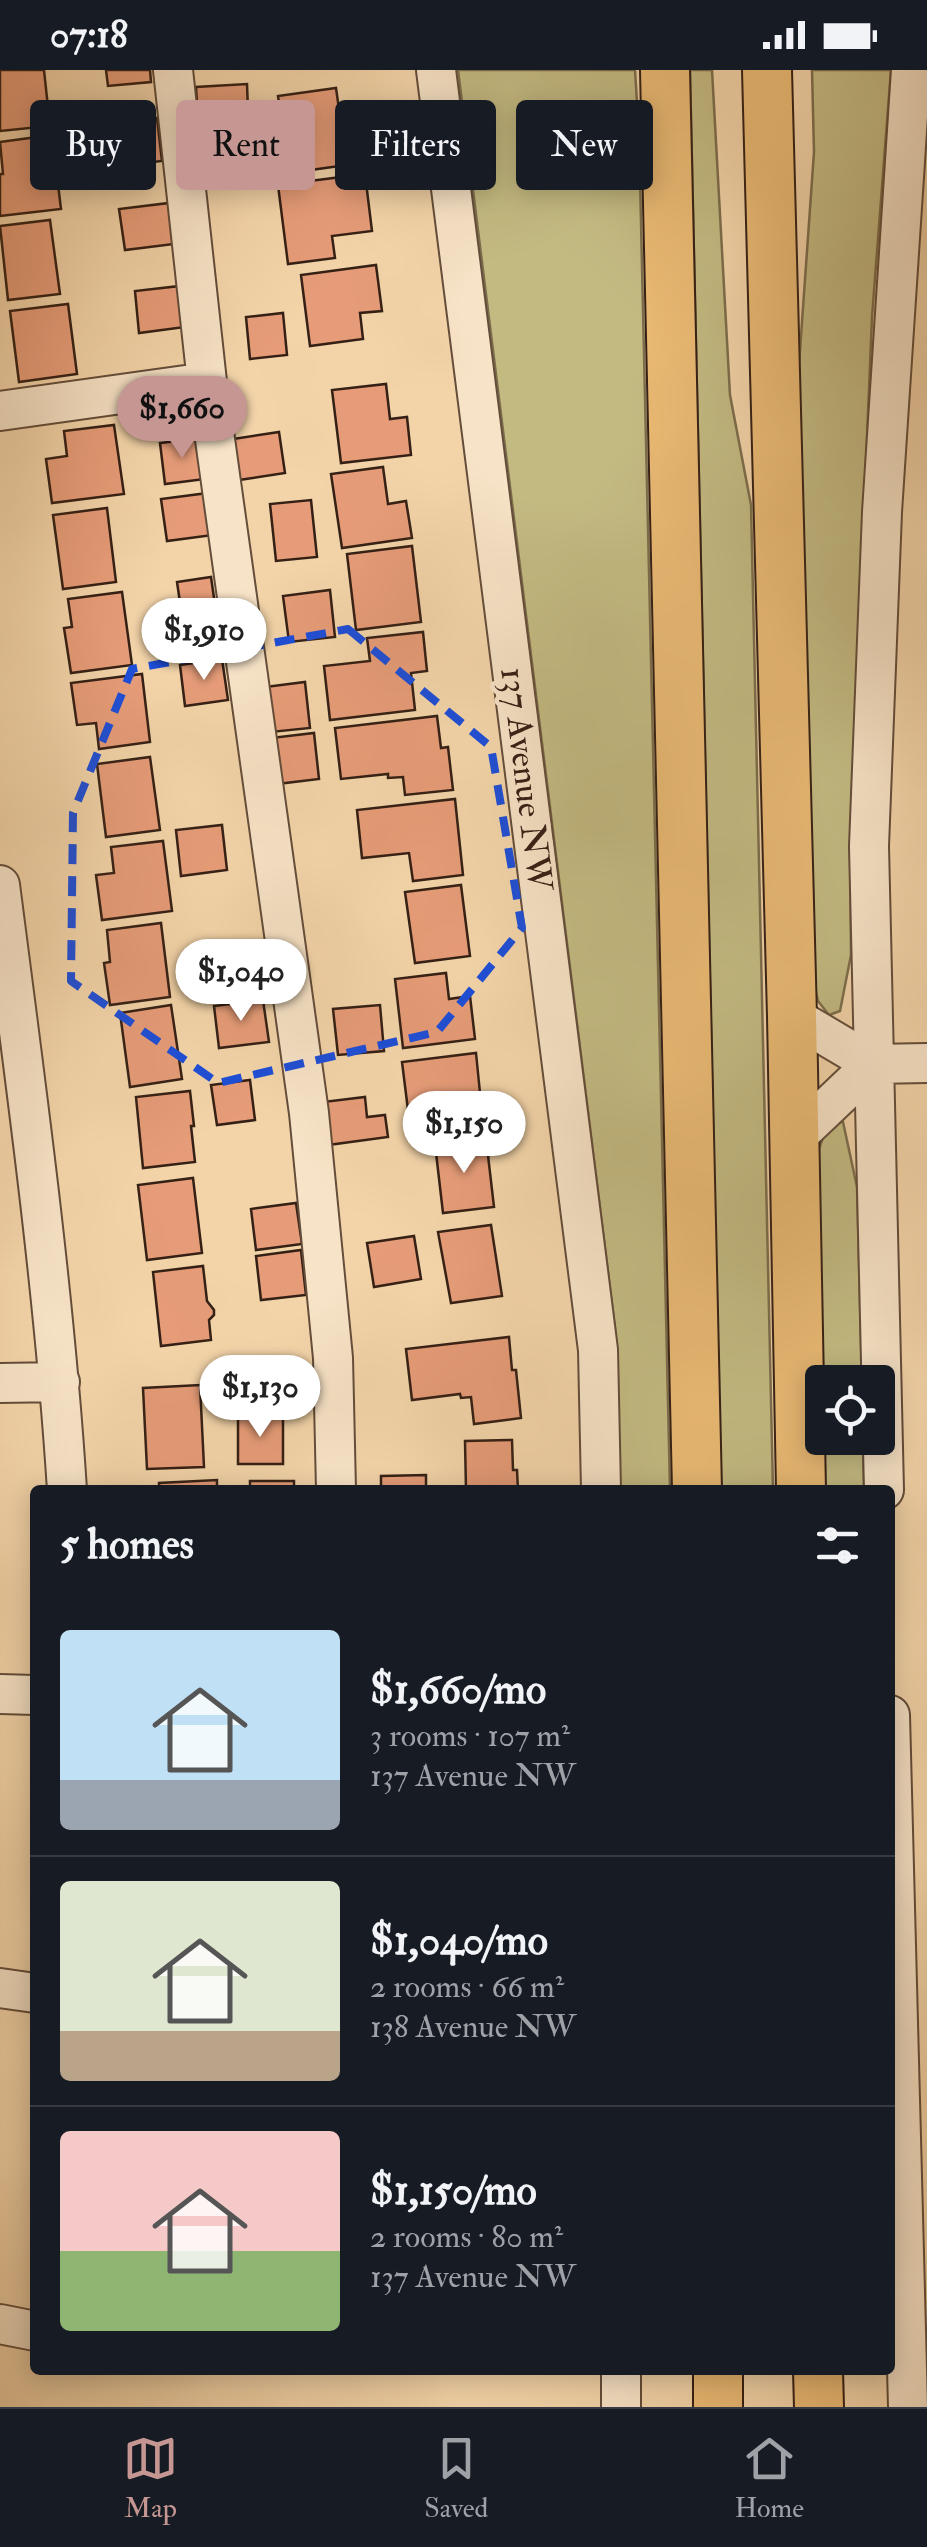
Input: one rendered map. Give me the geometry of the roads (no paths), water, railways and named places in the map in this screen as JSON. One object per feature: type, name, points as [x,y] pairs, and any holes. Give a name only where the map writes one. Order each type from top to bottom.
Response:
[{"type":"main road","points":[[736,70],[751,324],[777,452]]},
{"type":"main road","points":[[766,70],[802,1485]]},
{"type":"main road","points":[[662,84],[697,1485]]},
{"type":"main road","points":[[718,2375],[718,2407]]},
{"type":"main road","points":[[818,2375],[819,2407]]},
{"type":"street","points":[[172,70],[207,382],[309,1113],[333,1358],[336,1485]]},
{"type":"street","name":"137 Avenue NW","points":[[436,70],[598,1350],[601,1485]]},
{"type":"street","points":[[884,1485],[869,846],[882,512],[911,70]]},
{"type":"street","points":[[0,411],[207,382]]},
{"type":"street","points":[[0,886],[43,1226],[67,1485]]},
{"type":"street","points":[[792,1016],[873,1064],[927,1063]]},
{"type":"street","points":[[795,1138],[873,1064]]},
{"type":"street","points":[[0,1383],[60,1382]]},
{"type":"street","points":[[0,1694],[30,1695]]},
{"type":"street","points":[[895,1892],[908,2407]]},
{"type":"street","points":[[0,1988],[30,1992]]},
{"type":"street","points":[[0,2324],[30,2330]]},
{"type":"street","points":[[620,2375],[621,2407]]}]
